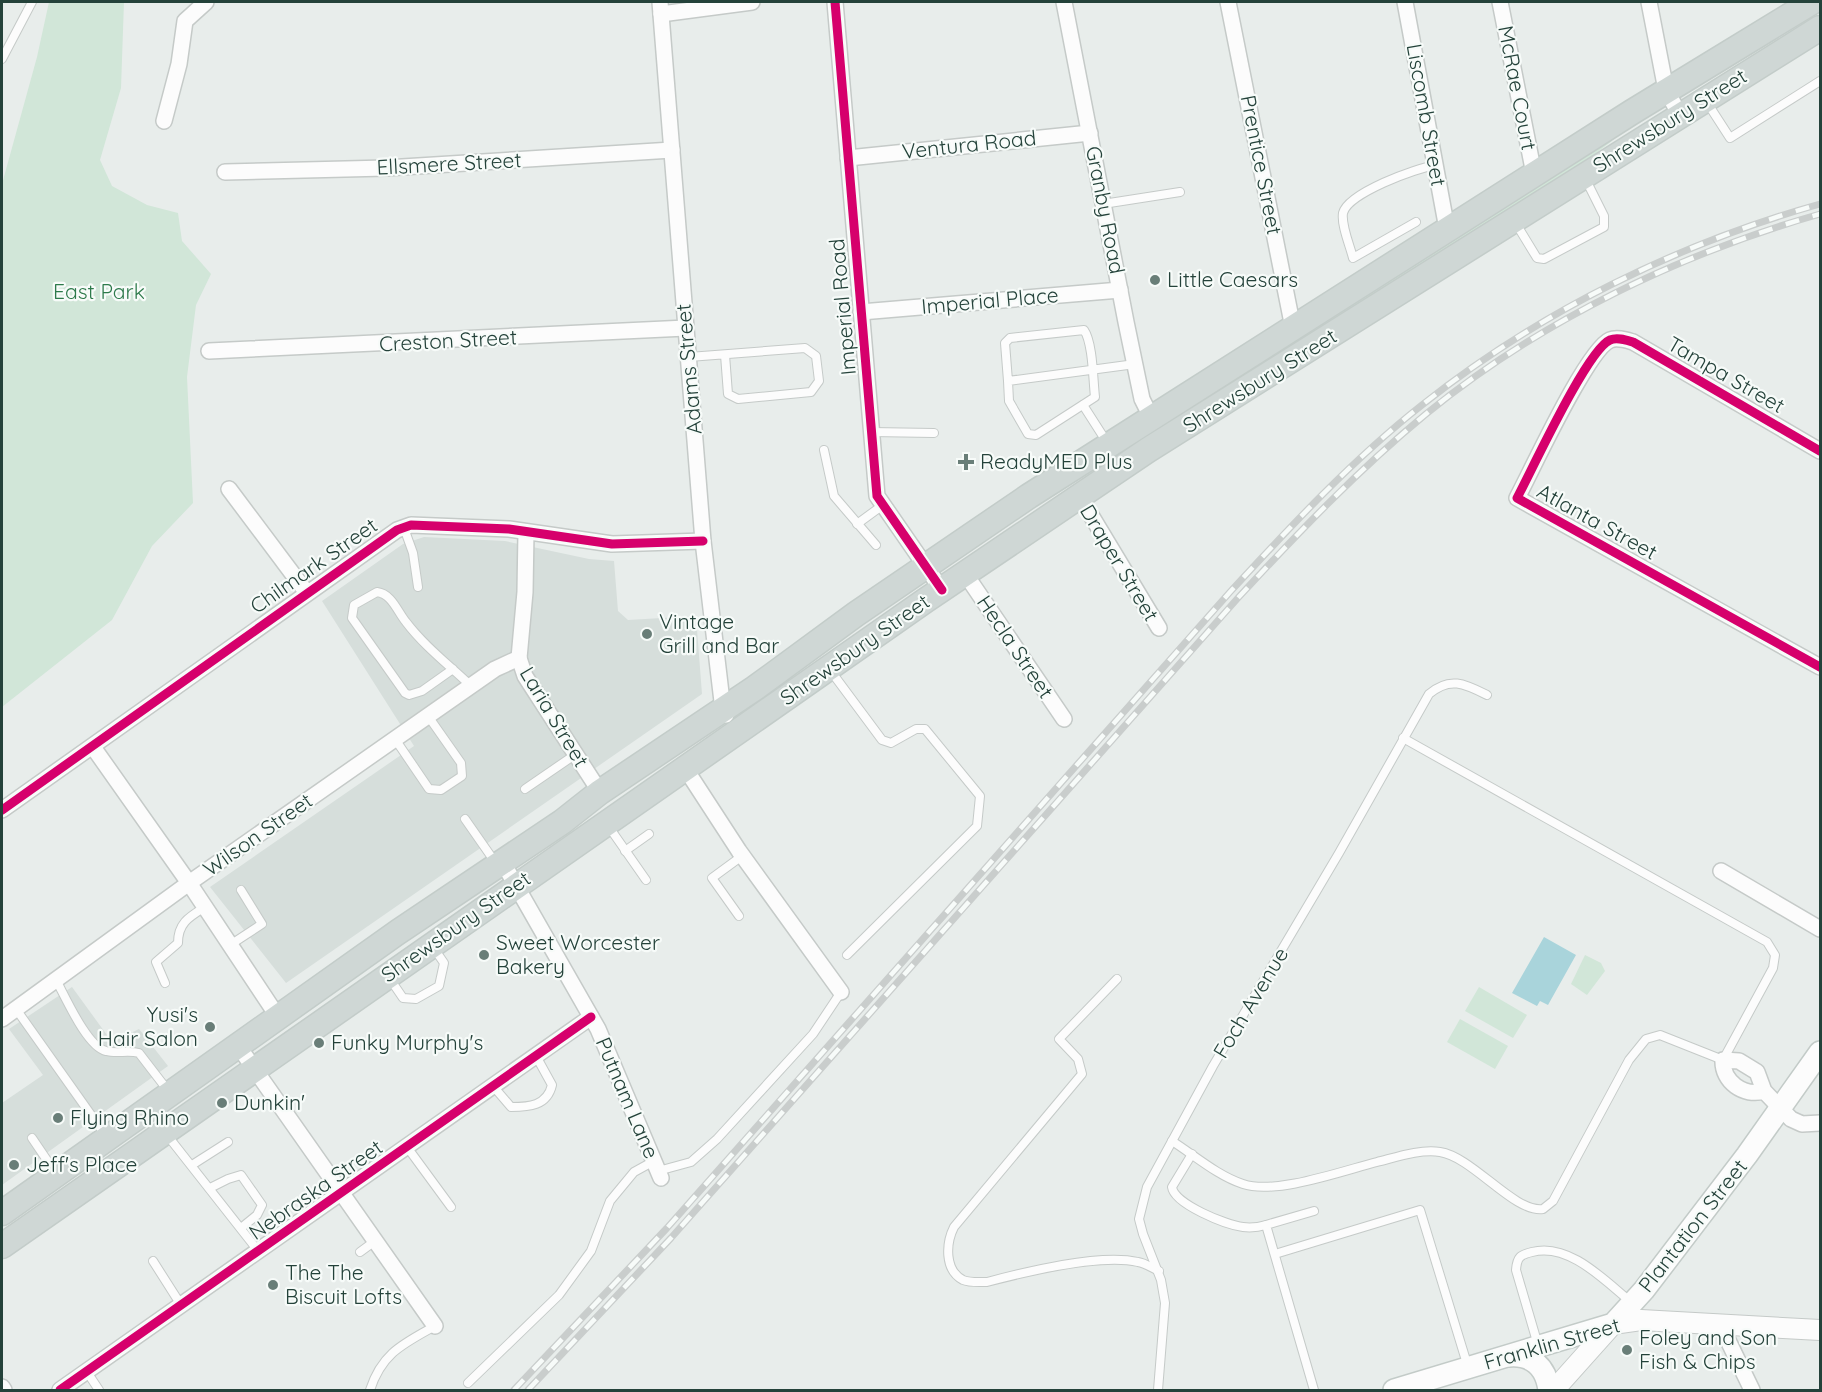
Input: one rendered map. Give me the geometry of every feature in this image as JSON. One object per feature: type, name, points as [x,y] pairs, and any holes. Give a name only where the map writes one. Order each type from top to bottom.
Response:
[{"type":"main road","name":"Shrewsbury Street","points":[[2,1213],[170,1093],[239,1047],[278,1017],[562,822],[600,792],[723,710],[926,566],[1151,417],[1666,90],[1814,9]]},
{"type":"main road","name":"Shrewsbury Street","points":[[2,1246],[516,885],[942,590],[1157,445],[1705,99],[1814,9]]},
{"type":"main road","name":"Plantation Street","points":[[1613,1324],[1734,1172],[1821,1052]]},
{"type":"main road","name":"Franklin Street","points":[[1394,1390],[1613,1324]]},
{"type":"main road","points":[[1508,1356],[1520,1355],[1534,1362],[1556,1389]]},
{"type":"street","points":[[164,121],[179,64],[185,21],[206,2]]},
{"type":"street","points":[[660,8],[752,2]]},
{"type":"street","name":"Imperial Road","points":[[834,2],[877,496],[942,590]]},
{"type":"street","name":"Granby Road","points":[[1064,2],[1119,290],[1142,399],[1151,417]]},
{"type":"street","name":"Prentice Street","points":[[1228,2],[1293,328]]},
{"type":"street","name":"Liscomb Street","points":[[1405,2],[1447,229]]},
{"type":"street","name":"McRae Court","points":[[1500,2],[1534,174]]},
{"type":"street","points":[[1648,2],[1666,90],[1680,115]]},
{"type":"street","name":"Adams Street","points":[[660,8],[703,542],[723,710],[737,732]]},
{"type":"street","name":"Ventura Road","points":[[848,158],[1090,133]]},
{"type":"street","name":"Ellsmere Street","points":[[225,172],[386,168],[672,150]]},
{"type":"street","name":"Imperial Place","points":[[861,312],[1119,290]]},
{"type":"street","name":"Creston Street","points":[[209,351],[686,328]]},
{"type":"street","name":"Tampa Street","points":[[1610,340],[1618,338],[1633,342],[1821,451]]},
{"type":"street","name":"Atlanta Street","points":[[1610,340],[1583,374],[1517,498],[1821,667]]},
{"type":"street","points":[[230,489],[307,593]]},
{"type":"street","name":"Draper Street","points":[[1080,497],[1159,628]]},
{"type":"street","name":"Chilmark Street","points":[[2,810],[307,593],[411,525],[526,532],[612,544],[703,542]]},
{"type":"street","name":"Laria Street","points":[[526,532],[525,592],[519,658],[525,676],[600,792]]},
{"type":"street","name":"Hecla Street","points":[[966,574],[1064,719]]},
{"type":"street","name":"Wilson Street","points":[[2,1019],[189,883],[395,739],[471,686],[519,658]]},
{"type":"street","points":[[93,747],[189,883],[278,1017]]},
{"type":"street","points":[[685,768],[742,856],[841,992]]},
{"type":"street","name":"Putnam Lane","points":[[500,863],[516,885],[591,1017],[657,1170]]},
{"type":"street","points":[[1721,871],[1821,928]]},
{"type":"street","name":"Nebraska Street","points":[[60,1390],[591,1017]]},
{"type":"street","points":[[239,1047],[435,1326]]},
{"type":"street","points":[[1764,1090],[1753,1094],[1731,1082],[1723,1068],[1723,1060],[1739,1061],[1757,1072],[1764,1090],[1791,1119],[1802,1124],[1821,1123]]},
{"type":"street","name":"Franklin Street","points":[[1613,1324],[1641,1320],[1821,1330]]},
{"type":"street","name":"Plantation Street","points":[[1556,1389],[1613,1324]]},
{"type":"street","points":[[1721,1326],[1752,1390]]},
{"type":"lane","points":[[2,59],[32,2]]},
{"type":"lane","points":[[1705,99],[1730,138],[1820,82]]},
{"type":"lane","points":[[1416,222],[1353,258],[1343,214],[1348,204],[1357,196],[1402,176],[1436,165]]},
{"type":"lane","points":[[1515,220],[1537,258],[1544,259],[1604,227],[1604,216],[1584,176]]},
{"type":"lane","points":[[1103,204],[1180,192]]},
{"type":"lane","points":[[1084,330],[1088,335],[1092,371],[1095,397],[1036,435],[1028,434],[1009,401],[1005,343],[1010,338],[1084,330]]},
{"type":"lane","points":[[689,357],[805,348],[816,356],[819,381],[811,392],[738,399],[728,394],[725,355]]},
{"type":"lane","points":[[1008,381],[1135,364]]},
{"type":"lane","points":[[1083,405],[1109,445]]},
{"type":"lane","points":[[872,432],[934,433]]},
{"type":"lane","points":[[824,450],[834,496],[876,545]]},
{"type":"lane","points":[[857,524],[883,505]]},
{"type":"lane","points":[[404,528],[413,553],[418,586]]},
{"type":"lane","points":[[453,669],[422,691],[409,695],[405,693],[352,618],[354,605],[377,592],[389,597],[406,623],[471,686]]},
{"type":"lane","points":[[830,668],[882,740],[891,743],[916,729],[925,729],[980,796],[977,826],[847,955]]},
{"type":"lane","name":"Foch Avenue","points":[[1158,1390],[1165,1303],[1159,1272],[1143,1234],[1140,1211],[1147,1187],[1429,694],[1449,682],[1462,683],[1487,695]]},
{"type":"lane","points":[[395,739],[429,789],[441,790],[462,776],[461,763],[428,716]]},
{"type":"lane","points":[[1172,1141],[1239,1183],[1254,1187],[1274,1187],[1398,1157],[1439,1152],[1460,1160],[1528,1208],[1543,1209],[1553,1201],[1629,1060],[1643,1042],[1653,1035],[1663,1035],[1723,1060],[1773,968],[1775,955],[1767,942],[1403,738]]},
{"type":"lane","points":[[525,789],[576,754]]},
{"type":"lane","points":[[465,819],[500,863]]},
{"type":"lane","points":[[606,823],[646,880]]},
{"type":"lane","points":[[625,850],[650,834]]},
{"type":"lane","points":[[739,916],[712,878],[742,856]]},
{"type":"lane","points":[[230,945],[262,924],[241,890]]},
{"type":"lane","points":[[165,982],[156,962],[178,943],[178,930],[185,920],[205,907]]},
{"type":"lane","points":[[387,975],[403,998],[416,999],[439,986],[444,963],[431,944]]},
{"type":"lane","points":[[1117,979],[1059,1039],[1078,1059],[1082,1074],[954,1227],[948,1239],[948,1256],[953,1270],[962,1280],[974,1282],[987,1282],[1070,1263],[1098,1261],[1137,1262],[1159,1272]]},
{"type":"lane","points":[[56,980],[66,997],[66,1004],[98,1047],[106,1051],[139,1053],[170,1093]]},
{"type":"lane","points":[[468,1383],[559,1295],[591,1251],[610,1201],[634,1172],[657,1170],[691,1162],[717,1139],[813,1034],[841,992]]},
{"type":"lane","points":[[16,1009],[107,1138]]},
{"type":"lane","points":[[494,1086],[511,1107],[532,1107],[550,1095],[552,1085],[536,1056]]},
{"type":"lane","points":[[165,1131],[258,1252]]},
{"type":"lane","points":[[32,1138],[56,1174]]},
{"type":"lane","points":[[192,1165],[228,1142]]},
{"type":"lane","points":[[407,1147],[451,1207]]},
{"type":"lane","points":[[1192,1154],[1172,1187],[1179,1200],[1225,1223],[1242,1227],[1266,1225],[1314,1211]]},
{"type":"lane","points":[[210,1188],[242,1175],[262,1205],[257,1215],[240,1228]]},
{"type":"lane","points":[[1275,1254],[1420,1209],[1468,1368]]},
{"type":"lane","points":[[1266,1225],[1314,1390]]},
{"type":"lane","points":[[360,1252],[375,1241]]},
{"type":"lane","points":[[1539,1346],[1516,1270],[1516,1260],[1521,1255],[1538,1250],[1565,1254],[1588,1268],[1632,1303]]},
{"type":"lane","points":[[153,1261],[182,1306]]},
{"type":"lane","points":[[370,1390],[383,1361],[395,1348],[435,1326]]},
{"type":"lane","points":[[87,1372],[99,1390]]},
{"type":"shaded area","points":[[424,537],[505,541],[589,559],[614,561],[618,611],[628,620],[696,616],[702,694],[286,983],[210,887],[414,746],[322,601],[403,544]]},
{"type":"shaded area","points":[[72,987],[112,1042],[139,1029],[168,1066],[2,1185],[2,1103],[43,1075],[9,1029]]},
{"type":"green space","name":"East Park","points":[[49,2],[124,2],[121,88],[100,160],[112,186],[147,205],[178,213],[182,241],[211,274],[196,305],[187,377],[193,503],[152,546],[112,620],[2,707],[2,184],[37,57]]},
{"type":"green space","points":[[1610,137],[1612,141],[1568,174],[1283,357],[1278,348]]},
{"type":"green space","points":[[1585,955],[1601,963],[1605,971],[1587,995],[1571,984]]},
{"type":"green space","points":[[1479,987],[1527,1015],[1513,1038],[1465,1011]]},
{"type":"green space","points":[[1460,1019],[1508,1046],[1495,1069],[1447,1042]]},
{"type":"water","points":[[1544,937],[1576,955],[1548,1005],[1540,1001],[1537,1006],[1512,993]]},
{"type":"railway","points":[[514,1390],[667,1228],[1230,592],[1371,448],[1467,371],[1562,311],[1611,285],[1714,239],[1820,204]]},
{"type":"railway","points":[[528,1390],[671,1238],[1237,599],[1376,457],[1470,380],[1564,320],[1663,270],[1767,230],[1820,214]]},
{"type":"cycle path","points":[[835,2],[877,496],[942,590]]},
{"type":"cycle path","points":[[1820,451],[1633,342],[1613,339],[1600,349],[1574,387],[1517,498],[1820,667]]},
{"type":"cycle path","points":[[2,810],[397,530],[411,525],[509,529],[612,544],[703,541]]},
{"type":"cycle path","points":[[60,1390],[591,1017]]},
{"type":"place","name":"Little Caesars","points":[[1155,280]]},
{"type":"place","name":"ReadyMED Plus","points":[[966,462]]},
{"type":"place","name":"Vintage Grill and Bar","points":[[647,634]]},
{"type":"place","name":"Sweet Worcester Bakery","points":[[484,955]]},
{"type":"place","name":"Yusi's Hair Salon","points":[[210,1027]]},
{"type":"place","name":"Funky Murphy's","points":[[319,1043]]},
{"type":"place","name":"Dunkin'","points":[[222,1103]]},
{"type":"place","name":"Flying Rhino","points":[[58,1118]]},
{"type":"place","name":"Jeff's Place","points":[[14,1165]]},
{"type":"place","name":"The The Biscuit Lofts","points":[[273,1285]]},
{"type":"place","name":"Foley and Son Fish & Chips","points":[[1627,1350]]}]
